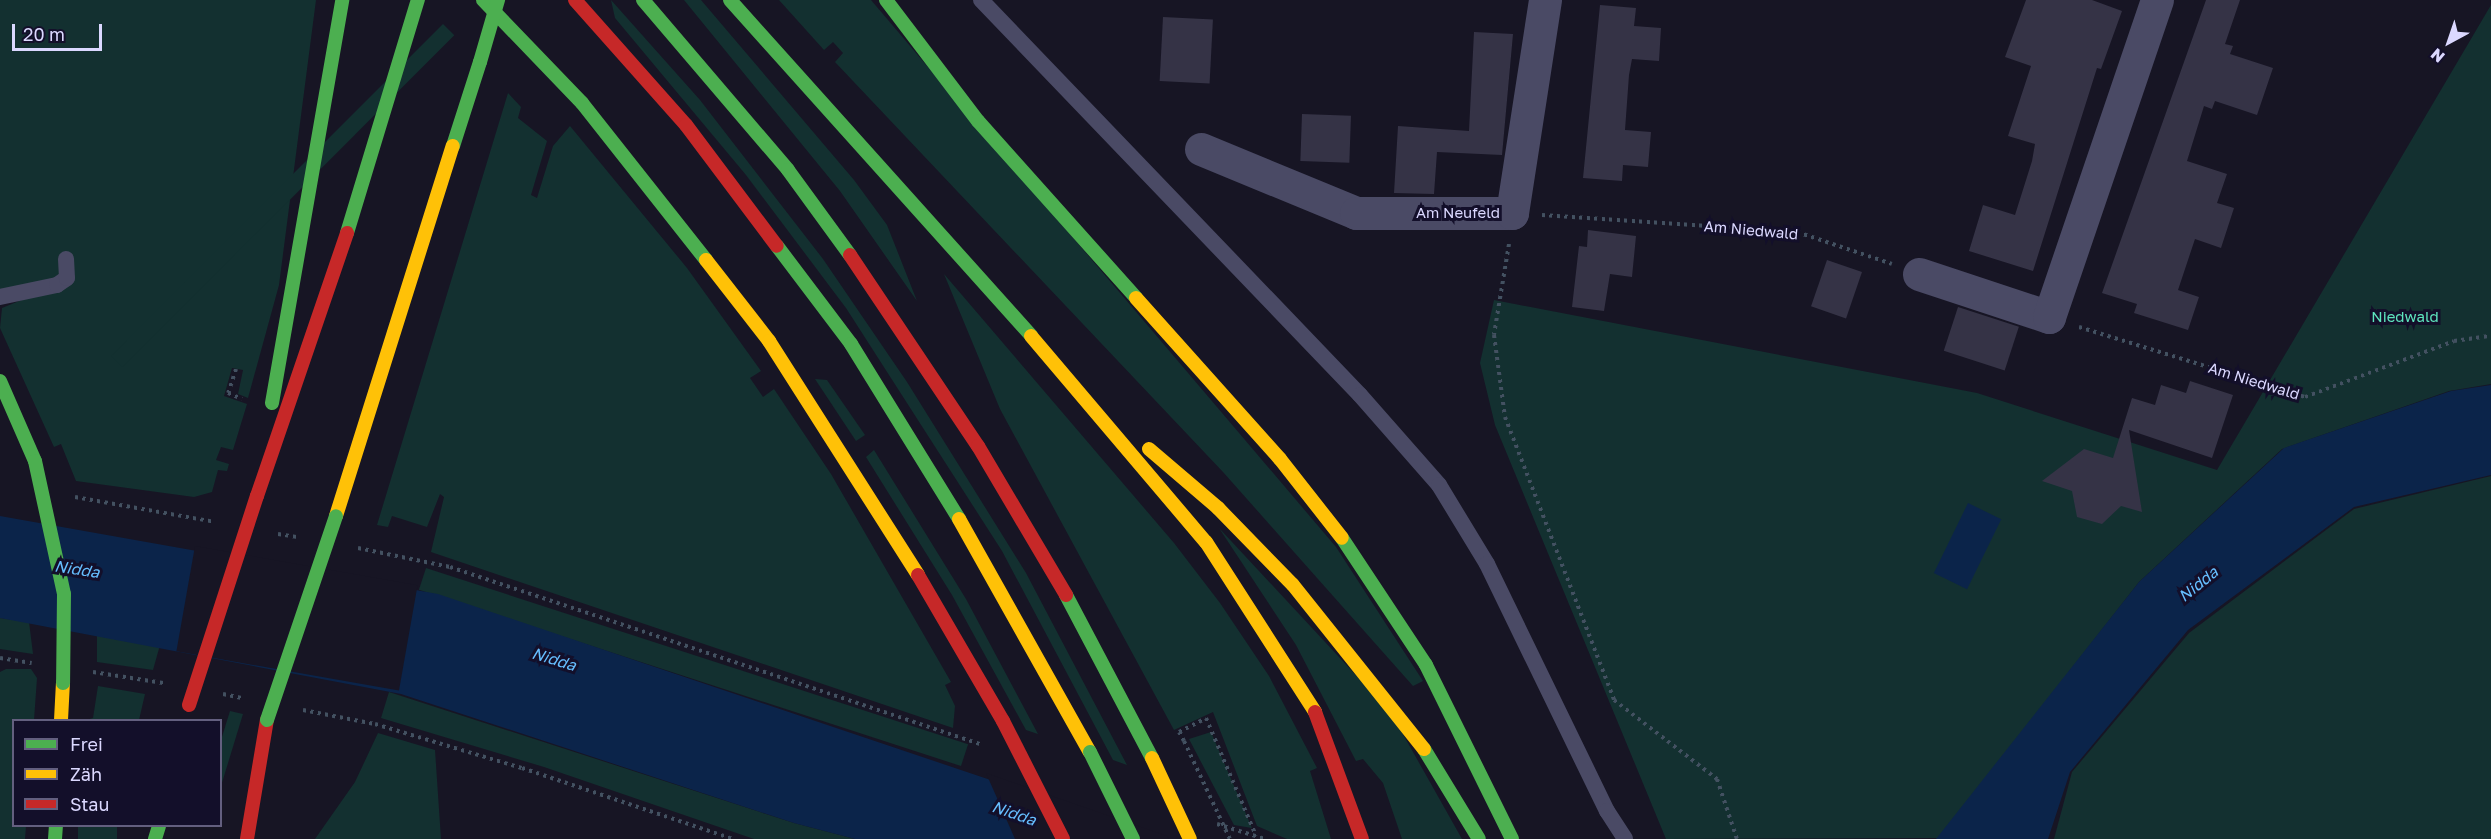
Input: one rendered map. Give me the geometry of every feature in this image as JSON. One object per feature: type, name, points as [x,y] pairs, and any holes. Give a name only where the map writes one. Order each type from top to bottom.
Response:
[{"type":"highway","points":[[257,496],[342,0]]},
{"type":"highway","points":[[185,719],[257,496],[368,171],[418,0]]},
{"type":"highway","points":[[483,0],[582,103],[769,341],[904,552],[1003,721],[1063,839]]},
{"type":"highway","points":[[247,839],[258,762],[267,720],[336,516],[498,0]]},
{"type":"highway","points":[[575,0],[686,125],[850,344],[1002,588],[1090,752],[1132,839]]},
{"type":"highway","points":[[643,0],[788,170],[883,300],[978,446],[1064,591],[1152,758],[1190,839]]},
{"type":"highway","points":[[730,0],[1079,389],[1206,542],[1308,697],[1336,761],[1362,839]]},
{"type":"highway","points":[[886,0],[978,121],[1280,459],[1366,568],[1426,665],[1512,839]]},
{"type":"highway","points":[[0,381],[35,461],[63,594],[61,719]]},
{"type":"highway","points":[[1079,389],[1218,508],[1293,585],[1410,727],[1479,839]]},
{"type":"highway","points":[[233,839],[258,762]]},
{"type":"street","name":"Am Neufeld","points":[[1201,149],[1356,213],[1512,213],[1545,0]]},
{"type":"street","points":[[1919,274],[2049,317],[2157,0]]},
{"type":"lane","points":[[981,0],[1368,403],[1439,485],[1492,572],[1607,811],[1625,839]]},
{"type":"lane","points":[[0,297],[57,285],[67,278],[66,259]]},
{"type":"path","name":"Am Niedwald","points":[[1512,213],[1797,232],[1919,274]]},
{"type":"path","points":[[1512,213],[1494,335],[1505,417],[1614,700],[1717,778],[1737,839]]},
{"type":"path","name":"Am Niedwald","points":[[2049,317],[2305,397],[2454,341],[2491,336]]},
{"type":"path","points":[[236,369],[228,393],[247,401]]},
{"type":"path","points":[[67,496],[202,520]]},
{"type":"path","points":[[425,560],[962,738]]},
{"type":"path","points":[[1230,839],[1179,732],[1206,718],[1257,837],[1265,839]]},
{"type":"path","points":[[375,724],[733,839]]},
{"type":"green space","points":[[0,0],[316,0],[279,285],[248,398],[238,394],[243,370],[232,368],[224,396],[247,404],[233,450],[221,447],[216,460],[229,464],[227,471],[218,470],[212,492],[194,497],[76,481],[61,444],[54,447],[0,328],[2,308],[41,292],[0,289]]},
{"type":"green space","points":[[611,0],[700,100],[823,259],[907,382],[1026,573],[1127,765],[1113,760],[1002,551],[846,308],[746,175],[615,18]]},
{"type":"green space","points":[[684,0],[701,0],[854,180],[887,225],[917,301],[840,191]]},
{"type":"green space","points":[[779,0],[871,0],[1336,547],[1423,681],[1413,686],[1223,472],[835,62],[843,53],[833,42],[824,50]]},
{"type":"green space","name":"Niedwald","points":[[2491,5],[2491,384],[2449,391],[2282,449],[2139,582],[1939,838],[1666,839],[1495,425],[1480,363],[1494,300],[1977,393],[2217,470]]},
{"type":"green space","points":[[443,24],[454,35],[123,367],[111,356]]},
{"type":"green space","points":[[508,93],[521,107],[518,118],[547,141],[531,195],[537,198],[553,146],[570,126],[687,268],[761,371],[750,378],[763,397],[774,389],[831,474],[951,682],[945,685],[955,706],[953,728],[431,552],[444,497],[440,494],[427,527],[392,516],[388,527],[377,525]]},
{"type":"green space","points":[[944,274],[1174,543],[1220,603],[1269,676],[1317,768],[1310,771],[1331,839],[1287,839],[1257,826],[1213,712],[1174,730],[1000,409]]},
{"type":"green space","points":[[815,379],[827,380],[865,435],[856,441]]},
{"type":"green space","points":[[874,450],[966,599],[1038,734],[1026,730],[952,595],[866,457]]},
{"type":"green space","points":[[2491,476],[2491,839],[2054,839],[2072,772],[2189,633],[2354,509]]},
{"type":"green space","points":[[1219,528],[1391,713],[1462,839],[1402,839],[1383,783],[1363,759],[1356,761],[1296,645]]},
{"type":"green space","points":[[426,568],[968,744],[961,766],[419,590]]},
{"type":"green space","points":[[0,618],[29,622],[33,654],[0,649]]},
{"type":"green space","points":[[97,635],[160,645],[153,670],[97,662]]},
{"type":"green space","points":[[6,669],[31,669],[37,678],[34,719],[12,719],[12,827],[26,827],[25,839],[0,839],[0,672]]},
{"type":"green space","points":[[98,686],[145,694],[139,719],[90,719],[93,718]]},
{"type":"green space","points":[[389,692],[794,823],[855,839],[754,839],[544,767],[381,718]]},
{"type":"green space","points":[[230,711],[243,714],[222,783],[222,737]]},
{"type":"green space","points":[[1211,732],[1252,828],[1234,825],[1189,739]]},
{"type":"green space","points":[[378,733],[435,750],[441,839],[315,839],[355,782]]},
{"type":"green space","points":[[78,827],[117,827],[117,839],[78,839]]},
{"type":"water","name":"Nidda","points":[[2491,385],[2491,475],[2354,507],[2188,630],[2070,772],[2048,839],[1936,839],[2139,582],[2284,448],[2451,391]]},
{"type":"water","points":[[1968,503],[2001,519],[1967,589],[1934,573]]},
{"type":"water","name":"Nidda","points":[[0,516],[438,594],[1166,839],[855,839],[794,823],[401,694],[0,618]]},
{"type":"pier","points":[[195,546],[418,585],[399,691],[176,651]]},
{"type":"pier","points":[[986,773],[1167,836],[1169,839],[1015,839]]},
{"type":"building","points":[[2026,0],[2092,0],[2122,11],[2101,69],[2097,68],[2033,271],[1969,251],[1983,205],[2015,215],[2032,161],[2035,144],[2008,136],[2031,66],[2005,57]]},
{"type":"building","points":[[2206,0],[2240,0],[2225,44],[2233,46],[2230,54],[2273,68],[2257,115],[2215,101],[2212,109],[2204,106],[2187,161],[2227,174],[2217,203],[2234,208],[2221,248],[2195,239],[2178,290],[2199,297],[2188,330],[2134,313],[2137,304],[2102,293]]},
{"type":"building","points":[[1600,5],[1636,8],[1634,26],[1661,28],[1659,61],[1632,59],[1629,75],[1625,130],[1651,132],[1648,167],[1623,165],[1622,181],[1583,178]]},
{"type":"building","points":[[1163,17],[1213,20],[1210,84],[1160,81]]},
{"type":"building","points":[[1474,32],[1513,34],[1502,155],[1437,152],[1434,194],[1394,193],[1398,126],[1469,131]]},
{"type":"building","points":[[1302,114],[1351,116],[1349,163],[1300,161]]},
{"type":"building","points":[[1588,230],[1636,236],[1632,277],[1610,274],[1604,311],[1572,307],[1579,246],[1587,247]]},
{"type":"building","points":[[1827,260],[1862,272],[1846,318],[1811,306]]},
{"type":"building","points":[[1958,307],[2019,327],[2005,371],[1944,351]]},
{"type":"building","points":[[2190,381],[2233,395],[2212,458],[2129,430],[2142,512],[2121,506],[2102,524],[2077,517],[2072,491],[2042,481],[2084,449],[2113,458],[2132,398],[2155,405],[2161,385],[2186,393]]},
{"type":"traffic: fast","points":[[272,403],[342,0]]},
{"type":"traffic: fast","points":[[347,233],[418,0]]},
{"type":"traffic: fast","points":[[483,0],[582,103],[706,260]]},
{"type":"traffic: fast","points":[[480,62],[498,0]]},
{"type":"traffic: fast","points":[[643,0],[788,170],[850,255]]},
{"type":"traffic: fast","points":[[730,0],[1031,336]]},
{"type":"traffic: fast","points":[[886,0],[978,121],[1136,298]]},
{"type":"traffic: fast","points":[[453,146],[480,62]]},
{"type":"traffic: fast","points":[[777,246],[851,344],[959,519]]},
{"type":"traffic: fast","points":[[0,381],[35,461]]},
{"type":"traffic: fast","points":[[35,461],[64,594],[63,683]]},
{"type":"traffic: fast","points":[[267,720],[336,516]]},
{"type":"traffic: fast","points":[[1342,538],[1426,665],[1512,839]]},
{"type":"traffic: fast","points":[[1066,595],[1152,758]]},
{"type":"traffic: fast","points":[[1424,749],[1479,839]]},
{"type":"traffic: fast","points":[[1090,752],[1133,839]]},
{"type":"traffic: fast","points":[[55,839],[56,827]]},
{"type":"traffic: fast","points":[[155,839],[159,827]]},
{"type":"traffic: slow","points":[[336,516],[453,146]]},
{"type":"traffic: slow","points":[[706,260],[769,341],[918,575]]},
{"type":"traffic: slow","points":[[1136,298],[1280,459],[1342,538]]},
{"type":"traffic: slow","points":[[1031,336],[1206,542],[1315,712]]},
{"type":"traffic: slow","points":[[1149,449],[1218,508],[1293,585],[1424,749]]},
{"type":"traffic: slow","points":[[959,519],[1090,752]]},
{"type":"traffic: slow","points":[[61,719],[63,683]]},
{"type":"traffic: slow","points":[[1152,758],[1190,839]]},
{"type":"traffic: jam","points":[[575,0],[686,125],[777,246]]},
{"type":"traffic: jam","points":[[257,496],[347,233]]},
{"type":"traffic: jam","points":[[850,255],[978,446],[1066,595]]},
{"type":"traffic: jam","points":[[189,705],[257,496]]},
{"type":"traffic: jam","points":[[918,575],[1003,721]]},
{"type":"traffic: jam","points":[[1315,712],[1362,839]]},
{"type":"traffic: jam","points":[[247,839],[267,720]]},
{"type":"traffic: jam","points":[[1003,721],[1063,839]]}]
